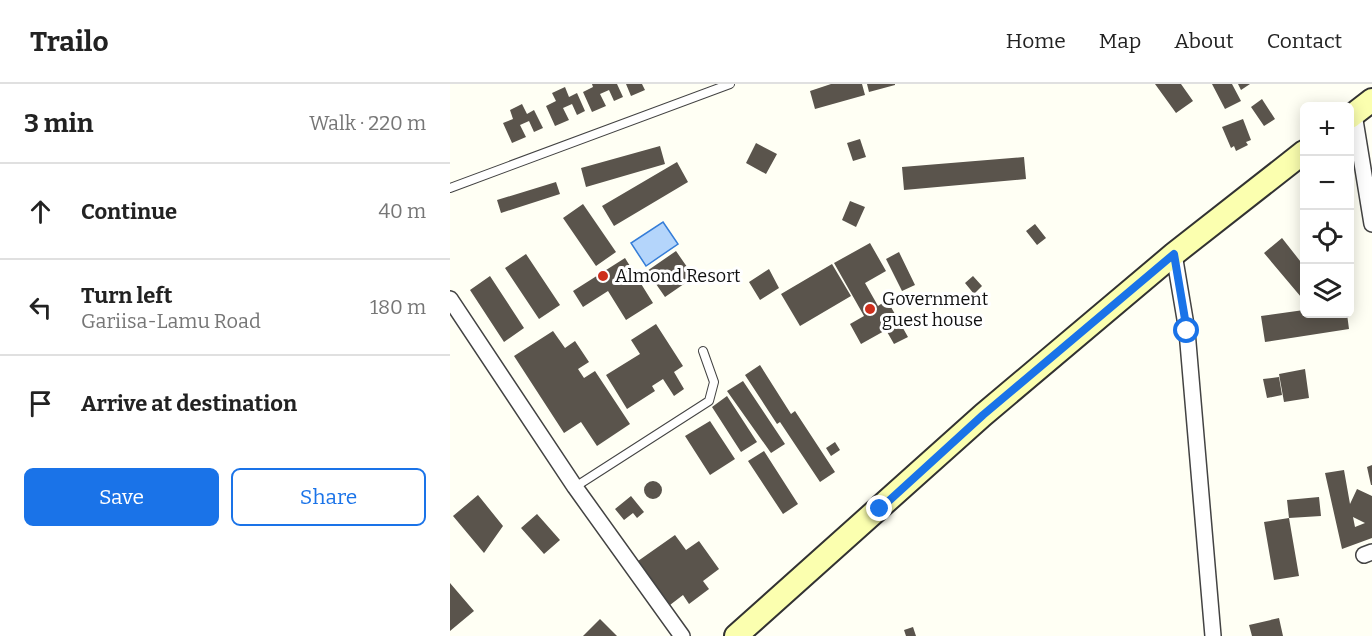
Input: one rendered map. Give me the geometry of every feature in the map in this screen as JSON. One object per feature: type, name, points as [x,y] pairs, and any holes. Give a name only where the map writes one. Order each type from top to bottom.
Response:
[{"type":"street","points":[[1354,114],[1372,100]]},
{"type":"street","points":[[1354,126],[1372,224]]},
{"type":"street","points":[[736,636],[983,415],[1174,254],[1300,156]]},
{"type":"street","points":[[1174,254],[1187,331],[1213,636]]},
{"type":"street","points":[[450,299],[575,487],[682,636]]},
{"type":"lane","points":[[450,188],[730,84]]},
{"type":"lane","points":[[575,487],[709,401],[714,382],[703,351]]},
{"type":"water","points":[[663,222],[678,244],[646,266],[631,243]]},
{"type":"building","points":[[592,84],[617,84],[623,97],[614,101],[609,90],[600,94],[606,106],[592,112],[583,92],[593,87]]},
{"type":"building","points":[[626,84],[642,84],[645,90],[631,96]]},
{"type":"building","points":[[831,84],[862,84],[865,95],[815,109],[810,91]]},
{"type":"building","points":[[867,84],[895,84],[895,85],[869,92]]},
{"type":"building","points":[[1155,84],[1181,84],[1193,101],[1176,113]]},
{"type":"building","points":[[1212,84],[1232,84],[1241,101],[1225,109]]},
{"type":"building","points":[[1238,84],[1250,84],[1241,90]]},
{"type":"building","points":[[565,87],[569,97],[577,93],[585,111],[577,115],[572,104],[563,108],[569,120],[555,126],[546,106],[556,101],[552,93]]},
{"type":"building","points":[[1262,99],[1275,119],[1264,126],[1251,107]]},
{"type":"building","points":[[522,104],[527,114],[534,110],[543,128],[534,132],[529,121],[520,125],[526,137],[512,143],[503,123],[513,119],[510,110]]},
{"type":"building","points":[[1243,119],[1251,140],[1246,142],[1248,145],[1236,151],[1234,146],[1231,148],[1222,127]]},
{"type":"building","points":[[860,139],[866,157],[853,161],[847,143]]},
{"type":"building","points":[[756,143],[777,154],[766,174],[746,163]]},
{"type":"building","points":[[660,146],[665,164],[586,187],[581,168]]},
{"type":"building","points":[[1024,157],[1026,179],[904,190],[902,167]]},
{"type":"building","points":[[677,162],[688,182],[614,226],[602,206]]},
{"type":"building","points":[[556,182],[560,194],[501,213],[497,200]]},
{"type":"building","points":[[850,201],[865,207],[856,227],[842,220]]},
{"type":"building","points":[[583,204],[616,252],[596,266],[563,218]]},
{"type":"building","points":[[1035,224],[1046,238],[1037,245],[1026,231]]},
{"type":"building","points":[[1282,238],[1300,261],[1300,296],[1264,253]]},
{"type":"building","points":[[870,243],[886,271],[865,283],[878,306],[887,300],[908,337],[894,344],[886,330],[861,344],[850,324],[864,316],[834,263]]},
{"type":"building","points":[[676,251],[694,277],[665,297],[647,271]]},
{"type":"building","points":[[899,252],[915,285],[902,291],[886,259]]},
{"type":"building","points":[[526,254],[560,305],[539,319],[505,268]]},
{"type":"building","points":[[625,258],[653,303],[626,320],[608,291],[583,307],[573,291]]},
{"type":"building","points":[[832,264],[851,296],[800,326],[781,294]]},
{"type":"building","points":[[769,269],[779,288],[760,300],[749,282]]},
{"type":"building","points":[[490,276],[524,328],[504,342],[470,290]]},
{"type":"building","points":[[973,276],[982,286],[974,294],[965,283]]},
{"type":"building","points":[[1300,311],[1300,318],[1348,318],[1349,329],[1265,342],[1261,316]]},
{"type":"building","points":[[656,324],[683,366],[674,372],[684,389],[674,396],[663,379],[652,386],[655,391],[627,409],[606,375],[640,354],[631,340]]},
{"type":"building","points":[[553,331],[565,348],[575,341],[589,362],[578,369],[584,378],[595,371],[630,424],[597,446],[581,422],[564,433],[514,356]]},
{"type":"building","points":[[760,365],[791,414],[795,411],[835,472],[820,482],[780,422],[777,424],[745,375]]},
{"type":"building","points":[[1305,369],[1309,398],[1284,402],[1279,374]]},
{"type":"building","points":[[1279,377],[1282,395],[1267,398],[1263,379]]},
{"type":"building","points":[[743,381],[785,444],[771,453],[727,391]]},
{"type":"building","points":[[727,396],[757,442],[741,452],[712,407]]},
{"type":"building","points":[[710,421],[735,459],[710,475],[685,436]]},
{"type":"building","points":[[835,442],[840,450],[831,456],[826,448]]},
{"type":"building","points":[[764,451],[798,504],[783,514],[748,461]]},
{"type":"building","points":[[1372,465],[1372,485],[1371,485],[1367,467]]},
{"type":"building","points":[[1344,470],[1350,504],[1357,489],[1372,496],[1372,538],[1342,549],[1325,473]],"holes":[[[1353,517],[1365,523],[1355,527]]]},
{"type":"building","points":[[649,481],[657,481],[662,486],[660,497],[649,499],[644,494],[644,486]]},
{"type":"building","points":[[478,495],[503,526],[484,553],[453,516]]},
{"type":"building","points":[[631,496],[644,512],[637,518],[633,513],[624,520],[615,509]]},
{"type":"building","points":[[1319,497],[1321,516],[1289,518],[1287,500]]},
{"type":"building","points":[[537,514],[560,540],[544,554],[521,528]]},
{"type":"building","points":[[1289,518],[1299,576],[1274,580],[1264,522]]},
{"type":"building","points":[[675,535],[686,550],[699,541],[719,569],[703,581],[709,589],[689,604],[683,595],[670,605],[638,561]]},
{"type":"building","points":[[450,583],[474,611],[450,631]]},
{"type":"building","points":[[1279,618],[1283,636],[1252,636],[1249,625]]},
{"type":"building","points":[[600,619],[617,636],[583,636]]},
{"type":"building","points":[[913,627],[916,636],[906,636],[904,630]]},
{"type":"place","name":"Almond Resort","points":[[603,276]]},
{"type":"place","name":"Government guest house","points":[[870,309]]},
{"type":"route","points":[[880,509],[983,415],[1174,254],[1187,331]]}]
